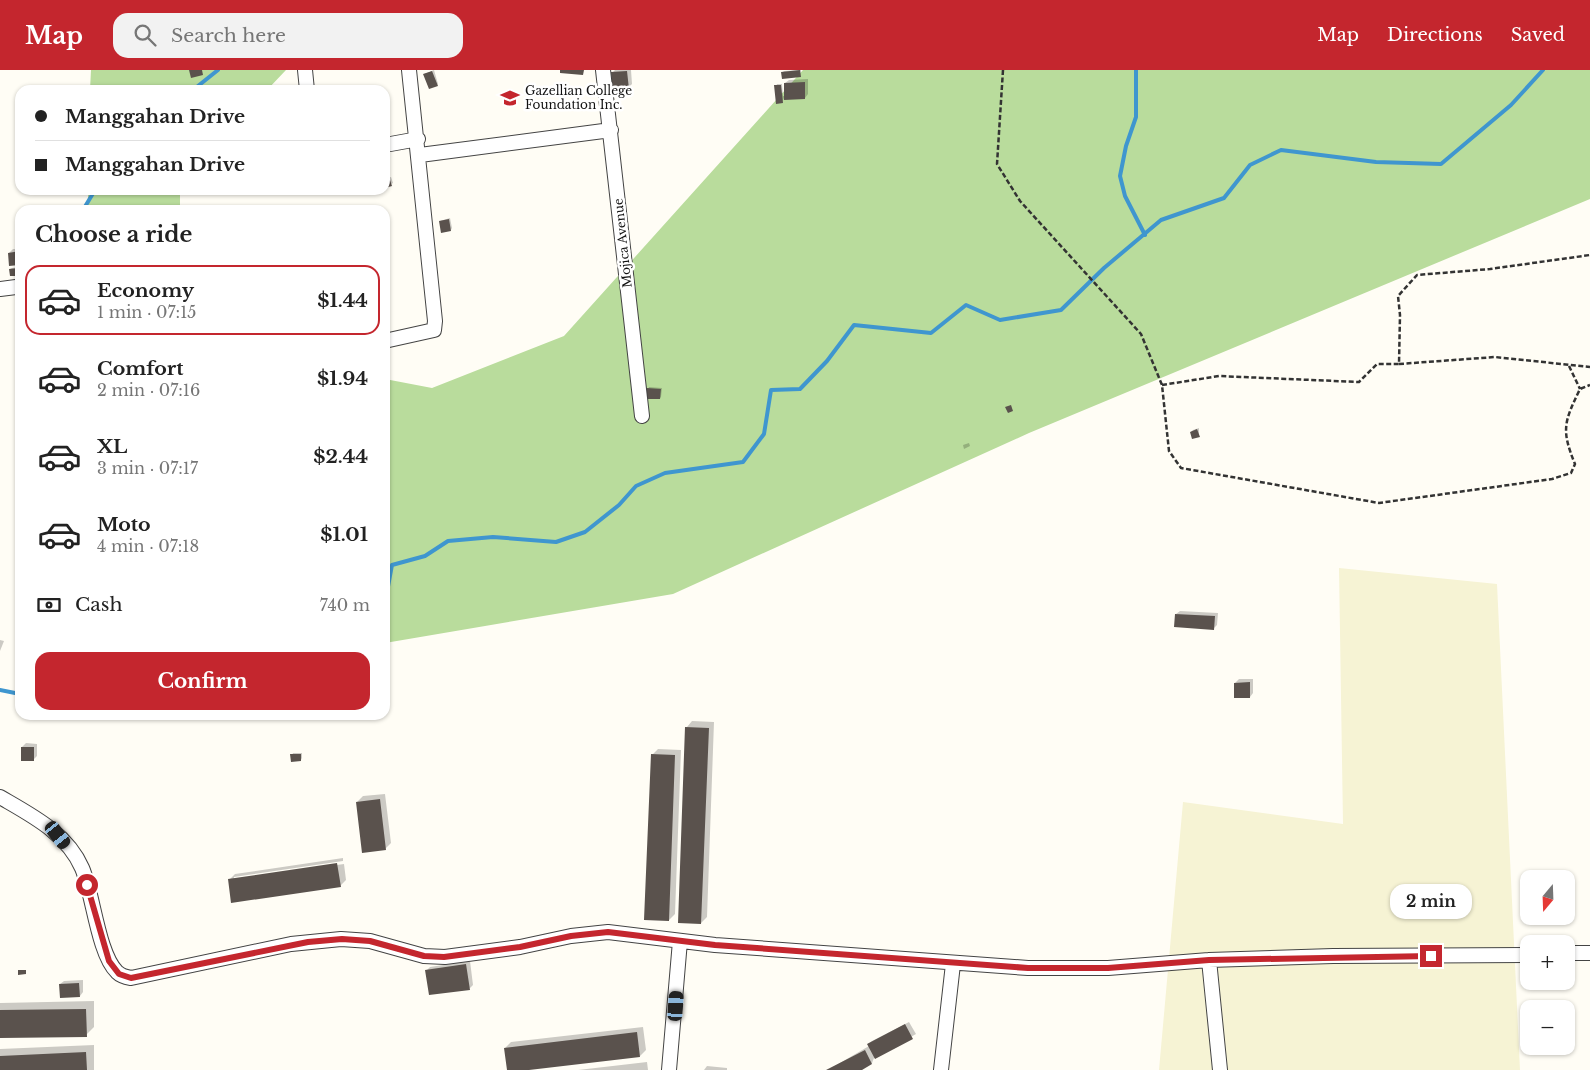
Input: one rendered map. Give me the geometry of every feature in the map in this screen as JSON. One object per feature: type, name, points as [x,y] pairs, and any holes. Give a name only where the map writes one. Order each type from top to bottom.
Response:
[{"type":"street","points":[[305,70],[306,85]]},
{"type":"street","points":[[390,340],[434,330],[435,306],[410,70]]},
{"type":"street","name":"Mojica Avenue","points":[[603,70],[642,416]]},
{"type":"street","points":[[420,154],[611,130]]},
{"type":"street","points":[[390,144],[418,139]]},
{"type":"street","points":[[0,289],[15,287]]},
{"type":"street","points":[[0,797],[42,821],[58,835],[82,868],[109,961],[116,972],[123,977],[131,978],[292,944],[342,939],[370,941],[424,956],[444,957],[520,947],[589,934],[640,935],[680,941],[953,964],[1028,968],[1108,968],[1209,960],[1520,954]]},
{"type":"street","points":[[670,1070],[680,941]]},
{"type":"street","points":[[1575,954],[1590,953]]},
{"type":"street","points":[[1209,960],[1220,1070]]},
{"type":"street","points":[[942,1070],[953,964]]},
{"type":"path","points":[[1003,70],[997,164],[1020,201],[1141,334],[1162,385],[1169,451],[1181,468],[1379,503],[1552,479],[1571,473],[1575,464],[1566,442],[1566,417],[1580,389],[1590,385]]},
{"type":"path","points":[[1399,364],[1400,315],[1398,296],[1417,275],[1490,269],[1590,255]]},
{"type":"path","points":[[1162,385],[1219,376],[1359,382],[1377,364],[1495,357],[1590,367]]},
{"type":"path","points":[[1569,365],[1580,389]]},
{"type":"shaded area","points":[[1339,568],[1497,584],[1520,1070],[1159,1070],[1183,802],[1343,824]]},
{"type":"green space","points":[[91,70],[286,70],[272,85],[90,85]]},
{"type":"green space","points":[[803,70],[1590,70],[1590,199],[1029,433],[673,594],[390,642],[390,380],[432,388],[564,336]]},
{"type":"green space","points":[[88,195],[180,195],[180,205],[88,205]]},
{"type":"building","points":[[189,70],[202,70],[203,75],[191,78]]},
{"type":"building","points":[[560,70],[584,70],[583,75],[560,73]]},
{"type":"building","points":[[800,70],[801,77],[782,79],[781,72]]},
{"type":"building","points":[[432,71],[438,86],[429,89],[423,74]]},
{"type":"building","points":[[627,71],[629,89],[612,90],[611,72]]},
{"type":"building","points":[[805,82],[805,99],[784,100],[784,83]]},
{"type":"building","points":[[774,85],[781,85],[783,103],[776,104]]},
{"type":"building","points":[[449,219],[451,231],[441,233],[439,221]]},
{"type":"building","points":[[15,252],[15,265],[9,266],[8,253]]},
{"type":"building","points":[[15,268],[15,276],[10,276],[9,269]]},
{"type":"building","points":[[647,388],[661,389],[660,399],[646,399]]},
{"type":"building","points":[[1011,405],[1013,411],[1008,413],[1005,407]]},
{"type":"building","points":[[1197,429],[1200,437],[1192,439],[1190,432]]},
{"type":"building","points":[[1175,614],[1215,616],[1214,630],[1174,627]]},
{"type":"building","points":[[1250,682],[1250,698],[1234,698],[1234,683]]},
{"type":"building","points":[[685,727],[709,728],[701,924],[678,923]]},
{"type":"building","points":[[21,747],[34,747],[34,761],[21,761]]},
{"type":"building","points":[[290,754],[301,754],[301,761],[291,762]]},
{"type":"building","points":[[651,754],[675,755],[669,921],[644,920]]},
{"type":"building","points":[[380,799],[386,850],[362,853],[356,802]]},
{"type":"building","points":[[337,863],[341,887],[231,903],[228,879]]},
{"type":"building","points":[[466,964],[470,990],[429,995],[425,970]]},
{"type":"building","points":[[18,970],[26,970],[26,974],[18,975]]},
{"type":"building","points":[[79,983],[80,997],[60,998],[59,984]]},
{"type":"building","points":[[86,1009],[87,1037],[0,1038],[0,1010]]},
{"type":"building","points":[[905,1024],[913,1039],[875,1059],[867,1044]]},
{"type":"building","points":[[637,1032],[640,1057],[529,1070],[507,1070],[504,1048]]},
{"type":"building","points":[[865,1050],[872,1064],[862,1070],[826,1070]]},
{"type":"building","points":[[86,1052],[87,1070],[0,1070],[0,1056]]},
{"type":"waterway","points":[[199,85],[218,70]]},
{"type":"waterway","points":[[1136,70],[1136,117],[1126,146],[1120,176],[1125,196],[1145,235]]},
{"type":"waterway","points":[[390,576],[392,565],[425,556],[448,541],[493,537],[556,542],[585,532],[619,505],[636,486],[665,473],[743,462],[764,434],[771,390],[800,389],[827,361],[854,325],[931,333],[966,305],[1000,320],[1061,310],[1104,268],[1161,220],[1224,198],[1250,165],[1281,150],[1376,162],[1441,164],[1511,105],[1543,70]]},
{"type":"waterway","points":[[86,205],[92,195]]},
{"type":"waterway","points":[[0,690],[15,693]]},
{"type":"place","name":"Gazellian College Foundation Inc.","points":[[510,98]]},
{"type":"route","points":[[87,885],[109,961],[116,972],[123,977],[131,978],[308,942],[342,939],[370,941],[424,956],[444,957],[470,955],[571,936],[608,932],[715,945],[953,964],[1028,968],[1108,968],[1209,960],[1332,956],[1431,956]]}]
